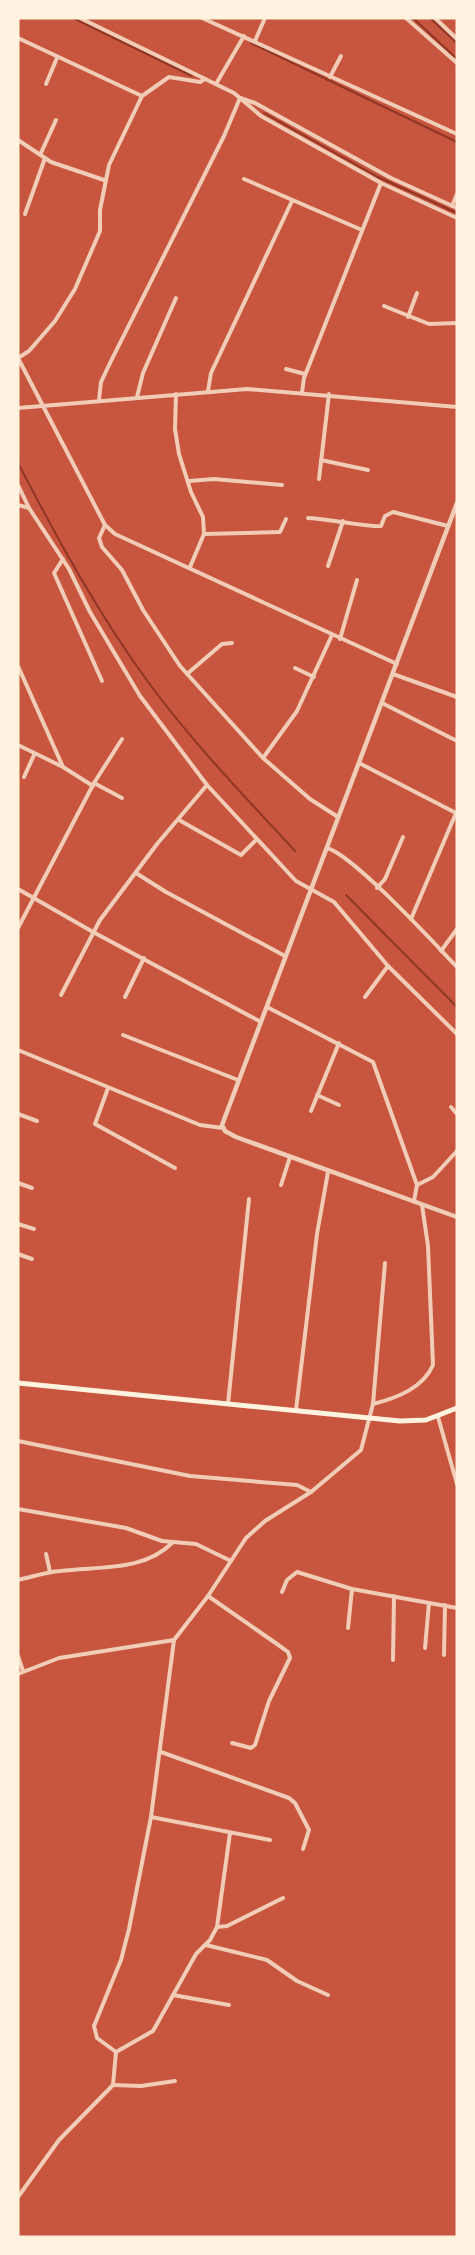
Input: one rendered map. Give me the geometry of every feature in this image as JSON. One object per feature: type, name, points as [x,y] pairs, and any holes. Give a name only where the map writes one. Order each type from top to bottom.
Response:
[{"type":"main road","points":[[18,1383],[413,1422],[438,1418],[457,1408]]},
{"type":"street","points":[[80,18],[216,84],[240,98],[261,116],[381,183],[457,218]]},
{"type":"street","points":[[202,18],[457,134]]},
{"type":"street","points":[[255,41],[266,18]]},
{"type":"street","points":[[406,18],[457,63]]},
{"type":"street","points":[[435,18],[457,39]]},
{"type":"street","points":[[216,84],[244,36]]},
{"type":"street","points":[[18,38],[142,96]]},
{"type":"street","points":[[330,77],[341,56]]},
{"type":"street","points":[[46,84],[57,58]]},
{"type":"street","points":[[205,79],[200,82],[169,76],[142,96],[104,180],[100,231],[75,289],[55,321],[29,351],[18,358],[105,525],[127,540],[397,664]]},
{"type":"street","points":[[240,98],[255,103],[391,178],[455,207],[457,194]]},
{"type":"street","points":[[99,400],[101,382],[224,136],[240,98]]},
{"type":"street","points":[[41,153],[56,120]]},
{"type":"street","points":[[18,140],[41,153],[45,158],[104,180]]},
{"type":"street","points":[[25,214],[45,158]]},
{"type":"street","points":[[244,179],[362,230]]},
{"type":"street","points":[[302,392],[305,374],[381,183]]},
{"type":"street","points":[[208,391],[212,373],[292,201]]},
{"type":"street","points":[[408,317],[417,293]]},
{"type":"street","points":[[137,397],[143,373],[176,298]]},
{"type":"street","points":[[384,306],[429,324],[457,323]]},
{"type":"street","points":[[286,369],[305,374]]},
{"type":"street","points":[[18,408],[208,391],[302,392],[457,407]]},
{"type":"street","points":[[176,394],[177,444],[193,497],[200,507],[204,534],[190,567]]},
{"type":"street","points":[[319,479],[329,394]]},
{"type":"street","points":[[321,460],[368,470]]},
{"type":"street","points":[[189,481],[214,479],[282,485]]},
{"type":"street","points":[[18,487],[29,508],[63,559],[90,612],[140,696],[207,785],[291,876],[311,891],[334,902],[388,966],[457,1034]]},
{"type":"street","points":[[223,1128],[222,1122],[457,503]]},
{"type":"street","points":[[18,505],[29,508]]},
{"type":"street","points":[[308,518],[343,520],[378,528],[385,516],[393,512],[448,526]]},
{"type":"street","points":[[204,534],[280,532],[286,519]]},
{"type":"street","points":[[328,566],[343,520]]},
{"type":"street","points":[[105,525],[99,538],[102,547],[122,570],[143,610],[187,674],[263,758],[310,799],[338,817]]},
{"type":"street","points":[[63,559],[54,573],[102,681]]},
{"type":"street","points":[[340,639],[357,580]]},
{"type":"street","points":[[263,758],[297,711],[332,635]]},
{"type":"street","points":[[187,674],[222,644],[232,643]]},
{"type":"street","points":[[18,666],[63,767]]},
{"type":"street","points":[[295,668],[314,677]]},
{"type":"street","points":[[393,674],[457,697]]},
{"type":"street","points":[[382,703],[457,741]]},
{"type":"street","points":[[18,928],[94,785],[122,739]]},
{"type":"street","points":[[18,745],[122,798]]},
{"type":"street","points":[[24,777],[34,755]]},
{"type":"street","points":[[359,763],[456,813],[411,919]]},
{"type":"street","points":[[61,995],[93,932],[136,873],[207,785]]},
{"type":"street","points":[[179,820],[237,854],[244,853],[256,840]]},
{"type":"street","points":[[377,888],[385,879],[403,837]]},
{"type":"street","points":[[327,848],[339,854],[411,919],[457,967]]},
{"type":"street","points":[[136,873],[166,892],[285,956]]},
{"type":"street","points":[[18,889],[261,1022]]},
{"type":"street","points":[[441,951],[457,929]]},
{"type":"street","points":[[125,998],[144,958]]},
{"type":"street","points":[[365,997],[388,966]]},
{"type":"street","points":[[267,1007],[368,1057],[377,1067],[417,1185],[414,1201]]},
{"type":"street","points":[[123,1035],[238,1080]]},
{"type":"street","points":[[311,1111],[339,1043]]},
{"type":"street","points":[[18,1050],[200,1125],[223,1128],[236,1137],[328,1172],[457,1217]]},
{"type":"street","points":[[108,1088],[95,1124],[175,1168]]},
{"type":"street","points":[[317,1095],[339,1105]]},
{"type":"street","points":[[451,1107],[457,1114]]},
{"type":"street","points":[[18,1114],[37,1121]]},
{"type":"street","points":[[417,1185],[433,1178],[457,1151]]},
{"type":"street","points":[[281,1185],[290,1157]]},
{"type":"street","points":[[296,1410],[317,1234],[328,1172]]},
{"type":"street","points":[[18,1183],[32,1188]]},
{"type":"street","points":[[228,1404],[249,1200]]},
{"type":"street","points":[[373,1404],[408,1391],[428,1376],[433,1365],[428,1246],[422,1205]]},
{"type":"street","points":[[18,1224],[34,1229]]},
{"type":"street","points":[[18,1254],[32,1258]]},
{"type":"street","points":[[116,2052],[97,2038],[94,2026],[121,1960],[151,1817],[174,1640],[254,1530],[311,1492],[361,1450],[373,1404],[384,1263]]},
{"type":"street","points":[[438,1418],[457,1484]]},
{"type":"street","points":[[18,1441],[190,1476],[297,1485],[311,1492]]},
{"type":"street","points":[[18,1509],[126,1528],[173,1542],[196,1544],[208,1547],[231,1561]]},
{"type":"street","points":[[18,1580],[50,1572],[135,1564],[152,1558],[173,1542]]},
{"type":"street","points":[[46,1554],[50,1572]]},
{"type":"street","points":[[282,1592],[287,1580],[297,1572],[352,1589],[457,1608]]},
{"type":"street","points":[[348,1628],[352,1589]]},
{"type":"street","points":[[208,1596],[288,1652],[290,1658],[269,1701],[255,1745],[251,1748],[232,1743]]},
{"type":"street","points":[[393,1660],[394,1596]]},
{"type":"street","points":[[425,1648],[429,1603]]},
{"type":"street","points":[[444,1655],[445,1605]]},
{"type":"street","points":[[18,1674],[59,1658],[174,1640]]},
{"type":"street","points":[[18,1656],[23,1671]]},
{"type":"street","points":[[161,1752],[289,1798],[295,1803],[309,1830],[303,1849]]},
{"type":"street","points":[[151,1817],[270,1840]]},
{"type":"street","points":[[116,2052],[153,2031],[196,1954],[206,1945],[217,1927],[230,1833]]},
{"type":"street","points":[[217,1927],[227,1926],[283,1898]]},
{"type":"street","points":[[206,1945],[267,1960],[297,1981],[328,1995]]},
{"type":"street","points":[[173,1995],[229,2005]]},
{"type":"street","points":[[18,2197],[59,2140],[113,2085],[116,2052]]},
{"type":"street","points":[[113,2085],[141,2085],[175,2081]]},
{"type":"waterway","points":[[73,18],[192,76]]},
{"type":"waterway","points":[[413,18],[457,59]]},
{"type":"waterway","points":[[430,18],[457,43]]},
{"type":"waterway","points":[[251,43],[457,142]]},
{"type":"waterway","points":[[264,113],[378,177],[457,213]]},
{"type":"waterway","points":[[18,463],[80,578],[132,660],[203,750],[295,851]]},
{"type":"waterway","points":[[346,895],[457,1007]]}]
